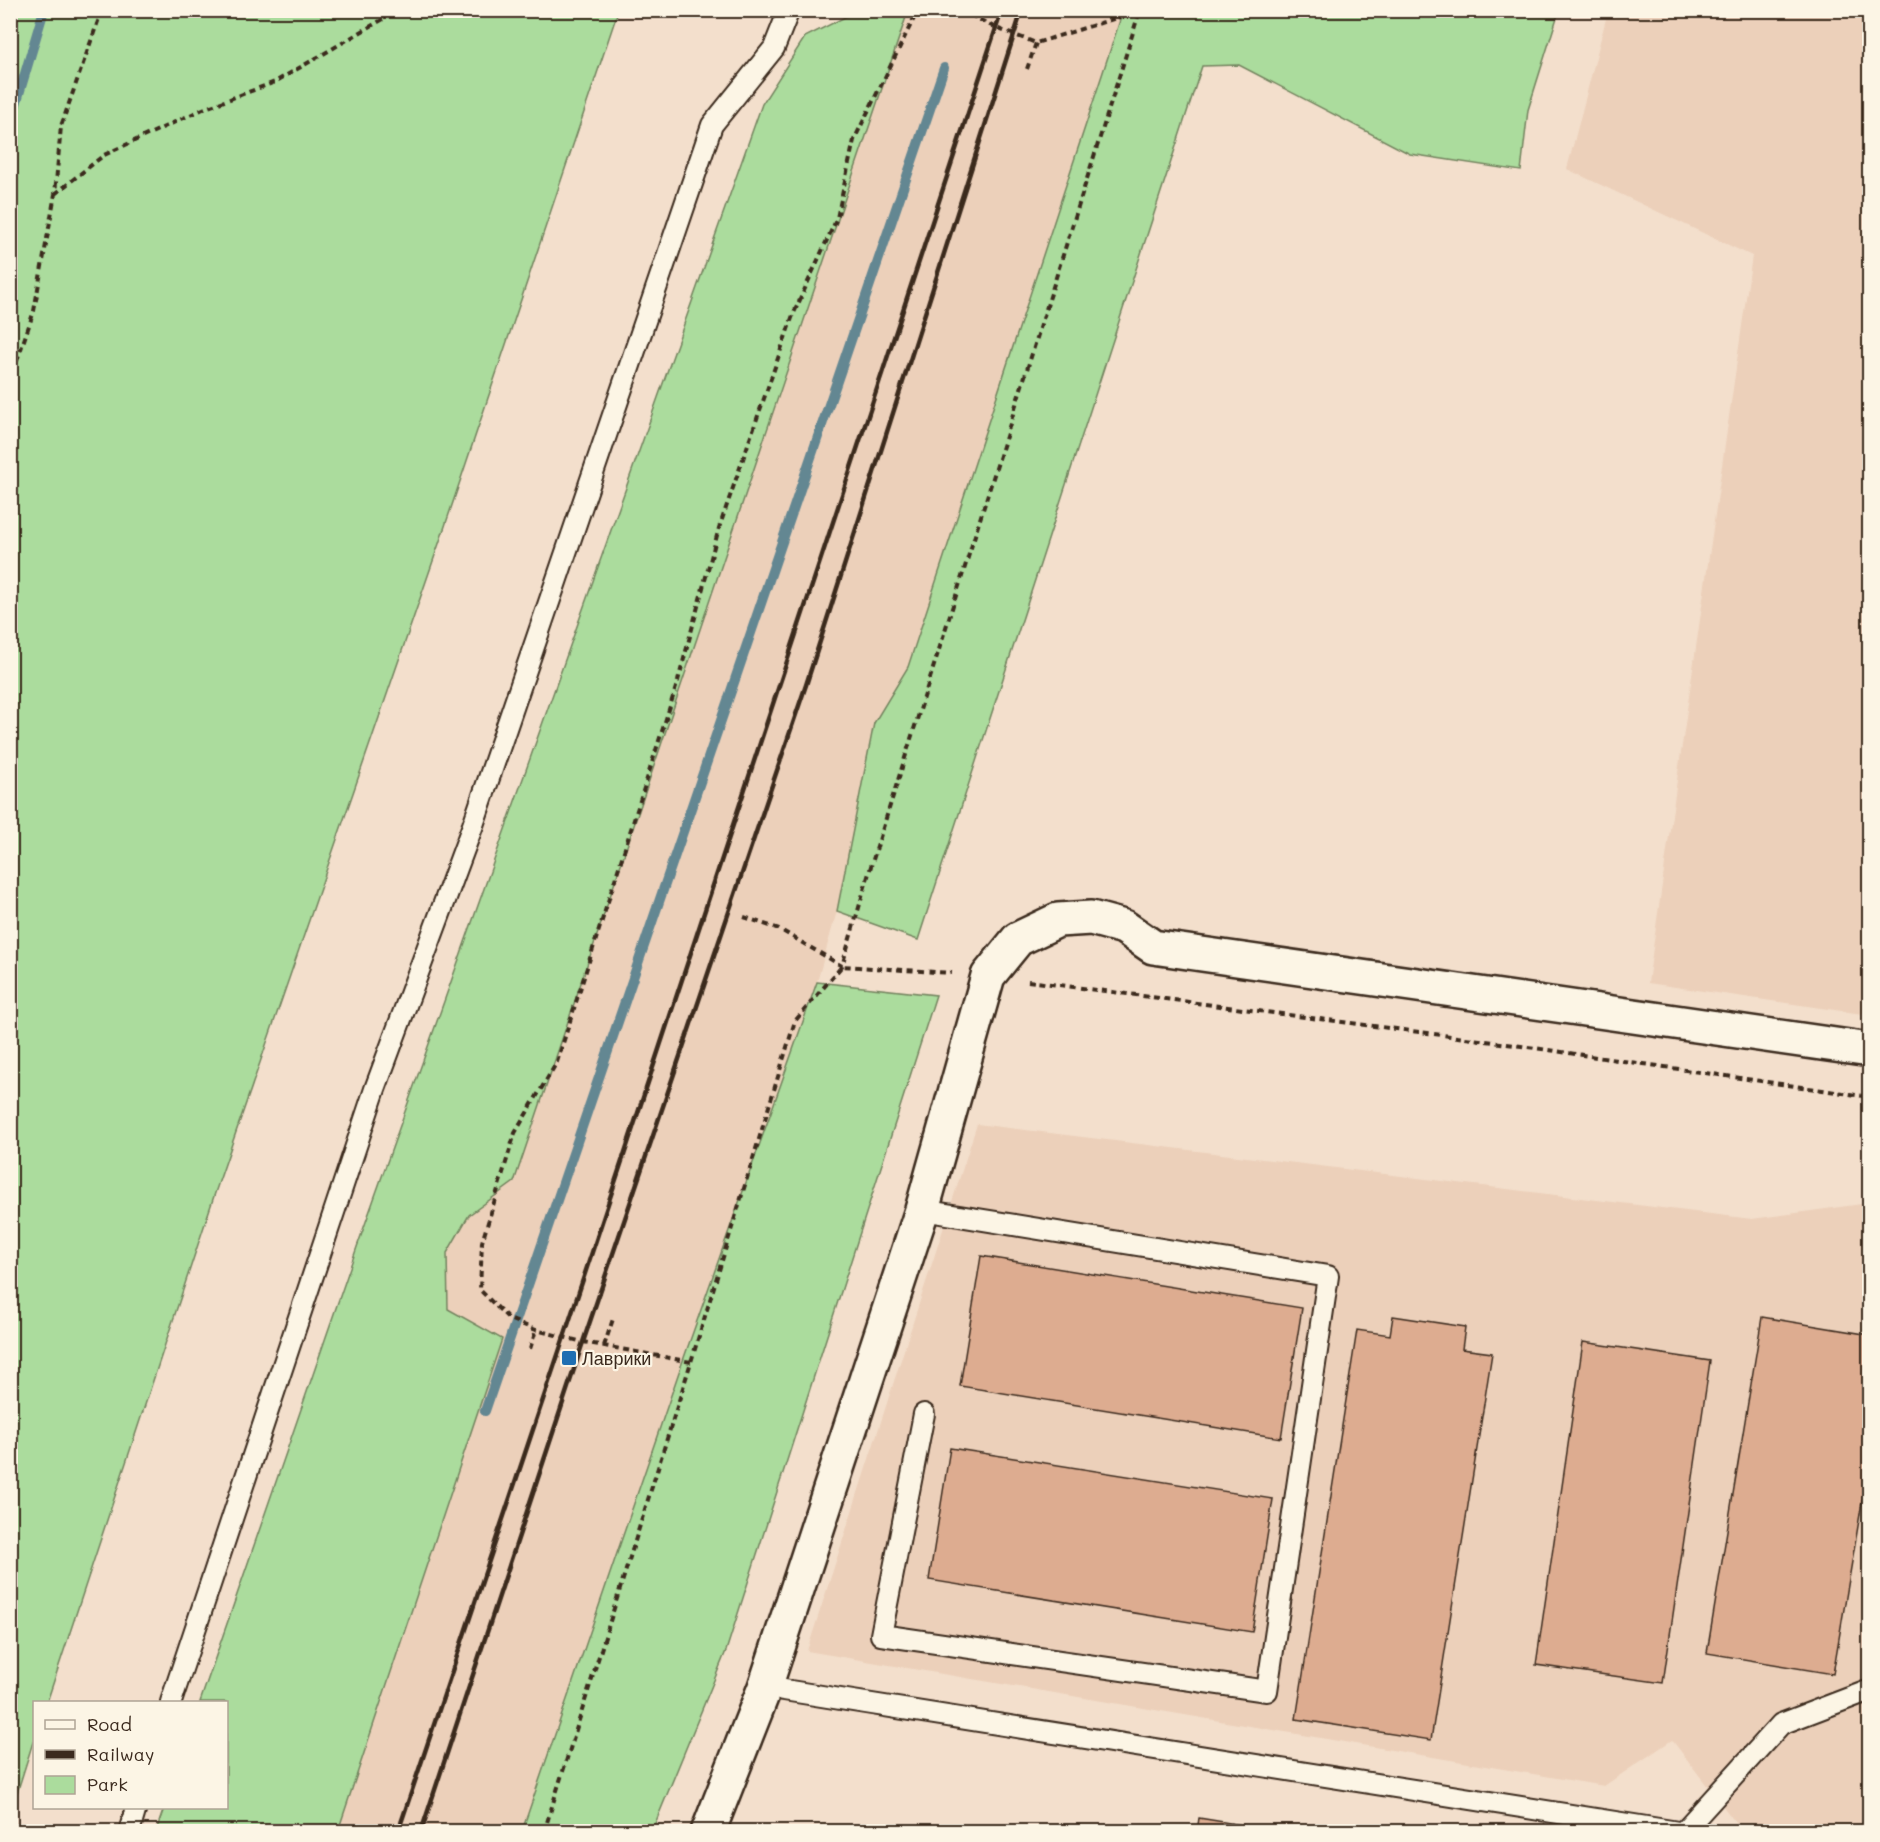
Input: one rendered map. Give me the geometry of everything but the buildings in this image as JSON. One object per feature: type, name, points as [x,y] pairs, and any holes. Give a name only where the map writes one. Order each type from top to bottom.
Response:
[{"type":"street","points":[[708,1832],[765,1687],[922,1210],[988,976],[1018,939],[1058,920],[1091,918],[1124,927],[1154,947],[1869,1050]]},
{"type":"lane","points":[[171,1701],[375,1089],[473,825],[712,125],[774,48],[789,10]]},
{"type":"lane","points":[[922,1210],[1328,1276],[1267,1691],[881,1635],[924,1414]]},
{"type":"lane","points":[[765,1687],[1678,1832]]},
{"type":"lane","points":[[1683,1832],[1781,1725],[1869,1690]]},
{"type":"lane","points":[[129,1832],[136,1809]]},
{"type":"path","points":[[10,381],[34,311],[55,194],[61,126],[102,10]]},
{"type":"path","points":[[55,194],[105,155],[204,109],[275,82],[395,10]]},
{"type":"path","points":[[691,1362],[604,1346],[536,1330],[509,1319],[480,1290],[482,1242],[515,1133],[557,1062],[678,681],[719,528],[793,315],[837,218],[854,140],[918,10]]},
{"type":"path","points":[[962,10],[996,28],[1036,43],[1140,11]]},
{"type":"path","points":[[544,1832],[795,1021],[842,966],[871,866],[1140,11]]},
{"type":"path","points":[[1027,69],[1036,43]]},
{"type":"path","points":[[744,917],[779,929],[842,966],[988,976],[1473,1039],[1869,1097]]},
{"type":"path","points":[[604,1346],[613,1319]]},
{"type":"path","points":[[530,1349],[536,1330]]},
{"type":"shaded area","points":[[908,11],[1123,11],[908,667],[874,723],[837,911],[817,982],[680,1369],[522,1831],[338,1832],[502,1339],[448,1309],[447,1254],[469,1215],[514,1182]]},
{"type":"shaded area","points":[[1608,11],[1869,11],[1869,1015],[1648,983],[1752,256],[1567,169]]},
{"type":"shaded area","points":[[977,1124],[1752,1219],[1869,1203],[1869,1831],[1742,1831],[1672,1740],[1604,1786],[807,1651]]},
{"type":"green space","points":[[11,10],[618,11],[443,532],[215,1193],[47,1701],[33,1701],[33,1742],[11,1812]]},
{"type":"green space","points":[[857,11],[895,11],[906,17],[514,1182],[469,1215],[447,1253],[448,1309],[502,1339],[338,1831],[156,1831],[164,1809],[228,1809],[228,1701],[200,1701],[357,1247],[762,104],[805,37]]},
{"type":"green space","points":[[1123,11],[1559,11],[1528,110],[1521,171],[1410,154],[1239,65],[1202,66],[918,940],[837,911],[874,723],[908,667]]},
{"type":"green space","points":[[817,982],[936,995],[726,1651],[652,1831],[522,1831],[680,1369]]},
{"type":"waterway","points":[[10,124],[44,10]]},
{"type":"waterway","points":[[485,1411],[944,68]]},
{"type":"railway","points":[[398,1832],[564,1337],[1002,10]]},
{"type":"railway","points":[[421,1832],[583,1342],[806,685],[1022,10]]},
{"type":"place","name":"Лаврики","points":[[569,1358]]}]
